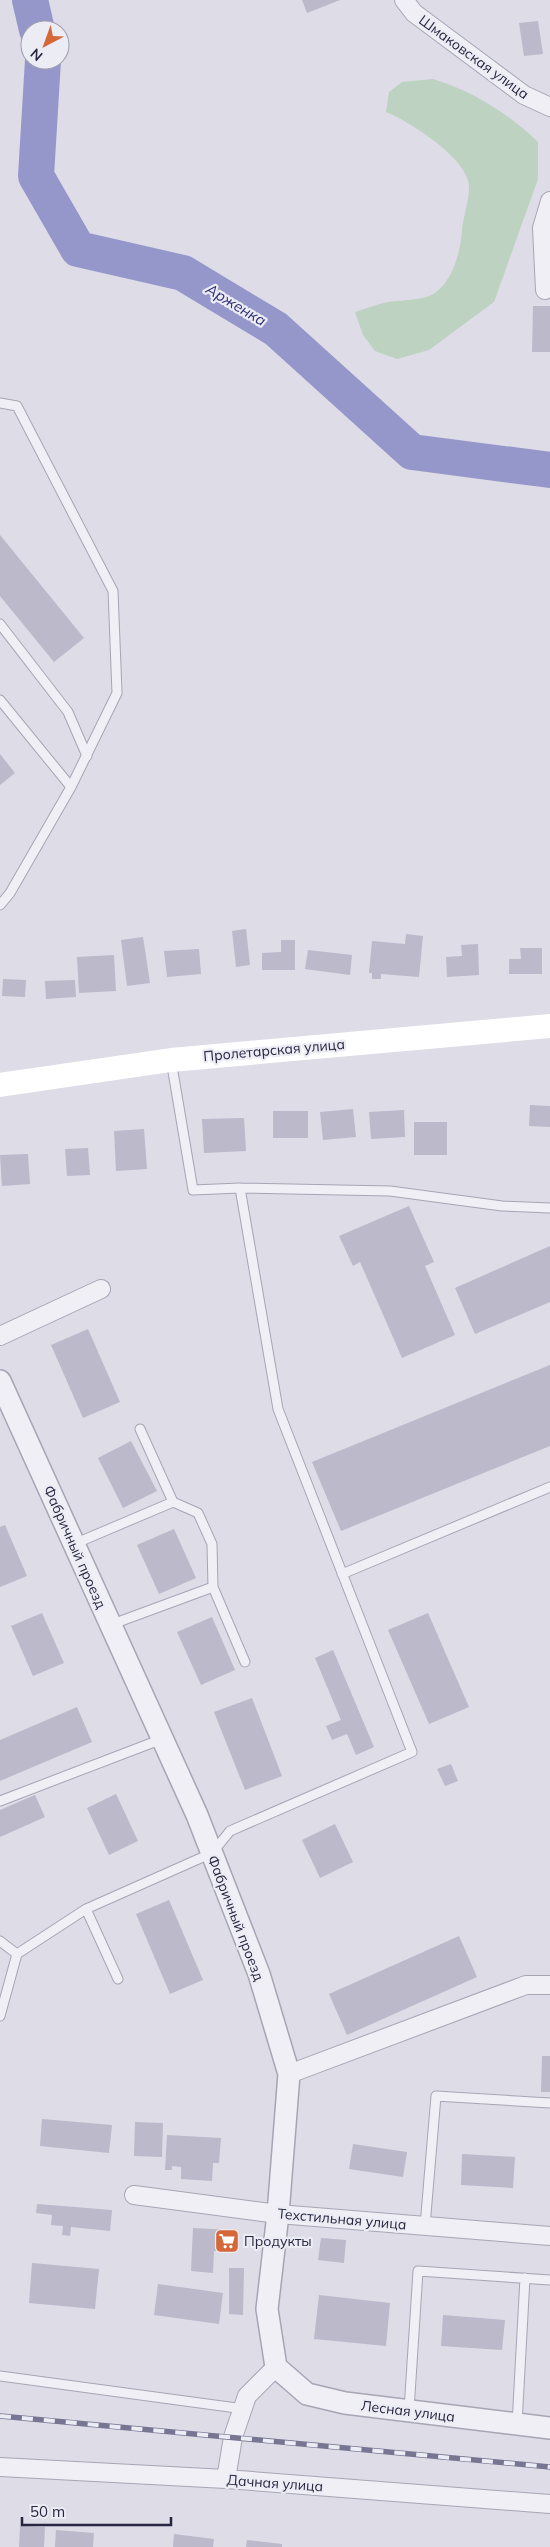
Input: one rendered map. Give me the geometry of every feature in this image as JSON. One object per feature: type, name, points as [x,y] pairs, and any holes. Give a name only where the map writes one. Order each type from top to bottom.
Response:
[{"type":"main road","name":"Пролетарская улица","points":[[0,1085],[171,1060],[550,1026]]},
{"type":"street","name":"Шмаковская улица","points":[[404,0],[414,13],[524,95],[550,107]]},
{"type":"street","points":[[545,290],[542,228],[550,201]]},
{"type":"street","points":[[0,1336],[101,1289]]},
{"type":"street","name":"Фабричный проезд","points":[[0,1381],[212,1853],[259,1974],[289,2074],[278,2214],[267,2309],[276,2367]]},
{"type":"street","points":[[289,2074],[526,1986],[550,1985]]},
{"type":"street","name":"Техстильная улица","points":[[134,2195],[278,2214],[550,2236]]},
{"type":"street","points":[[226,2479],[233,2437],[247,2396],[276,2367]]},
{"type":"street","name":"Лесная улица","points":[[276,2367],[306,2394],[345,2404],[550,2428]]},
{"type":"street","name":"Дачная улица","points":[[0,2467],[226,2479],[550,2504]]},
{"type":"lane","points":[[0,403],[17,406],[113,591],[117,693],[71,788],[10,893],[0,905]]},
{"type":"lane","points":[[0,624],[68,712],[87,756]]},
{"type":"lane","points":[[0,700],[71,788]]},
{"type":"lane","points":[[171,1060],[193,1190],[240,1188],[390,1191],[502,1206],[550,1208]]},
{"type":"lane","points":[[0,2016],[17,1954],[86,1910],[212,1853],[230,1832],[412,1752],[278,1409],[240,1188]]},
{"type":"lane","points":[[140,1429],[173,1502],[198,1513],[212,1544],[213,1587],[245,1662]]},
{"type":"lane","points":[[342,1574],[550,1487]]},
{"type":"lane","points":[[74,1545],[173,1502]]},
{"type":"lane","points":[[110,1625],[213,1587]]},
{"type":"lane","points":[[0,1801],[162,1739]]},
{"type":"lane","points":[[86,1910],[118,1979]]},
{"type":"lane","points":[[0,1941],[17,1954]]},
{"type":"lane","points":[[425,2226],[436,2096],[550,2103]]},
{"type":"lane","points":[[409,2411],[418,2271],[550,2280]]},
{"type":"lane","points":[[517,2424],[525,2278]]},
{"type":"lane","points":[[0,2376],[244,2409]]},
{"type":"green space","points":[[433,79],[475,96],[489,104],[515,122],[538,142],[538,179],[494,302],[429,350],[397,359],[375,351],[363,335],[355,312],[384,303],[425,297],[442,287],[458,255],[468,196],[469,185],[466,174],[448,152],[422,132],[386,112],[389,92],[402,82]]},
{"type":"building","points":[[302,0],[340,0],[307,13]]},
{"type":"building","points":[[538,21],[543,54],[524,56],[519,23]]},
{"type":"building","points":[[533,306],[550,306],[550,352],[532,352]]},
{"type":"building","points":[[0,535],[84,638],[54,662],[0,596]]},
{"type":"building","points":[[0,754],[15,773],[0,785]]},
{"type":"building","points":[[246,929],[250,965],[236,967],[232,931]]},
{"type":"building","points":[[406,934],[423,936],[419,977],[381,974],[381,979],[372,979],[372,973],[369,973],[372,941],[405,944]]},
{"type":"building","points":[[143,937],[150,983],[127,986],[121,940]]},
{"type":"building","points":[[281,940],[295,940],[295,970],[262,970],[262,953],[281,952]]},
{"type":"building","points":[[478,944],[479,975],[447,977],[446,957],[462,956],[461,945]]},
{"type":"building","points":[[520,948],[542,948],[542,974],[509,974],[509,959],[521,959]]},
{"type":"building","points":[[199,949],[201,974],[167,977],[164,951]]},
{"type":"building","points":[[308,950],[352,955],[350,975],[305,969]]},
{"type":"building","points":[[114,955],[116,991],[79,993],[77,957]]},
{"type":"building","points":[[3,979],[26,980],[25,997],[2,996]]},
{"type":"building","points":[[75,980],[76,997],[46,999],[45,981]]},
{"type":"building","points":[[530,1105],[550,1106],[550,1127],[529,1126]]},
{"type":"building","points":[[353,1109],[356,1137],[323,1140],[320,1112]]},
{"type":"building","points":[[404,1110],[405,1137],[371,1139],[369,1112]]},
{"type":"building","points":[[273,1111],[308,1111],[308,1138],[273,1138]]},
{"type":"building","points":[[244,1118],[246,1151],[204,1153],[202,1119]]},
{"type":"building","points":[[414,1122],[447,1122],[447,1155],[414,1155]]},
{"type":"building","points":[[144,1129],[147,1169],[116,1171],[114,1131]]},
{"type":"building","points":[[88,1148],[90,1175],[67,1176],[65,1149]]},
{"type":"building","points":[[28,1154],[30,1184],[2,1186],[0,1155]]},
{"type":"building","points":[[409,1206],[434,1262],[425,1266],[455,1335],[402,1358],[360,1262],[353,1266],[339,1236]]},
{"type":"building","points":[[550,1246],[550,1302],[475,1334],[455,1288]]},
{"type":"building","points":[[88,1329],[120,1402],[83,1418],[51,1345]]},
{"type":"building","points":[[550,1365],[550,1446],[341,1531],[312,1462]]},
{"type":"building","points":[[131,1441],[157,1491],[123,1508],[98,1458]]},
{"type":"building","points":[[5,1525],[27,1576],[0,1587],[0,1527]]},
{"type":"building","points":[[174,1529],[196,1578],[159,1594],[137,1545]]},
{"type":"building","points":[[42,1613],[64,1663],[33,1676],[11,1626]]},
{"type":"building","points":[[428,1613],[469,1707],[429,1724],[388,1630]]},
{"type":"building","points":[[212,1617],[235,1670],[201,1685],[177,1632]]},
{"type":"building","points":[[333,1650],[374,1747],[356,1755],[347,1734],[332,1740],[326,1726],[341,1720],[315,1658]]},
{"type":"building","points":[[252,1698],[282,1776],[245,1790],[214,1712]]},
{"type":"building","points":[[77,1707],[92,1742],[0,1781],[0,1740]]},
{"type":"building","points":[[451,1764],[458,1781],[445,1786],[437,1769]]},
{"type":"building","points":[[116,1794],[138,1841],[109,1855],[87,1808]]},
{"type":"building","points":[[35,1795],[45,1817],[0,1837],[0,1810]]},
{"type":"building","points":[[335,1824],[353,1862],[320,1878],[302,1840]]},
{"type":"building","points":[[169,1900],[203,1980],[170,1994],[136,1914]]},
{"type":"building","points":[[459,1936],[477,1977],[347,2035],[329,1994]]},
{"type":"building","points":[[542,2056],[550,2056],[550,2092],[541,2092]]},
{"type":"building","points":[[42,2119],[112,2125],[109,2153],[40,2146]]},
{"type":"building","points":[[135,2122],[163,2123],[162,2157],[134,2156]]},
{"type":"building","points":[[167,2135],[221,2138],[219,2163],[213,2163],[212,2181],[181,2179],[181,2167],[172,2166],[172,2170],[165,2170]]},
{"type":"building","points":[[353,2144],[407,2152],[403,2177],[349,2169]]},
{"type":"building","points":[[462,2154],[515,2157],[513,2188],[461,2185]]},
{"type":"building","points":[[37,2204],[112,2210],[110,2231],[71,2227],[70,2236],[62,2235],[63,2226],[51,2225],[52,2215],[36,2213]]},
{"type":"building","points":[[193,2228],[233,2230],[232,2252],[214,2251],[213,2273],[191,2271]]},
{"type":"building","points":[[321,2238],[346,2240],[344,2263],[318,2260]]},
{"type":"building","points":[[32,2263],[99,2269],[95,2309],[29,2303]]},
{"type":"building","points":[[229,2268],[244,2268],[243,2315],[229,2314]]},
{"type":"building","points":[[158,2284],[223,2293],[219,2324],[154,2315]]},
{"type":"building","points":[[319,2295],[390,2303],[386,2346],[314,2339]]},
{"type":"building","points":[[443,2315],[505,2320],[502,2350],[441,2346]]},
{"type":"building","points":[[20,2526],[45,2527],[44,2547],[19,2547]]},
{"type":"building","points":[[56,2530],[94,2533],[93,2547],[55,2547]]},
{"type":"building","points":[[174,2534],[214,2539],[213,2547],[173,2547]]},
{"type":"building","points":[[247,2540],[282,2544],[282,2547],[246,2547]]},
{"type":"waterway","name":"Арженка","points":[[30,0],[35,20]]},
{"type":"waterway","name":"Арженка","points":[[42,70],[36,176],[78,249],[183,273],[276,329],[412,452],[550,470]]},
{"type":"railway","points":[[0,2416],[550,2467]]},
{"type":"place","name":"Продукты","points":[[227,2241]]}]
